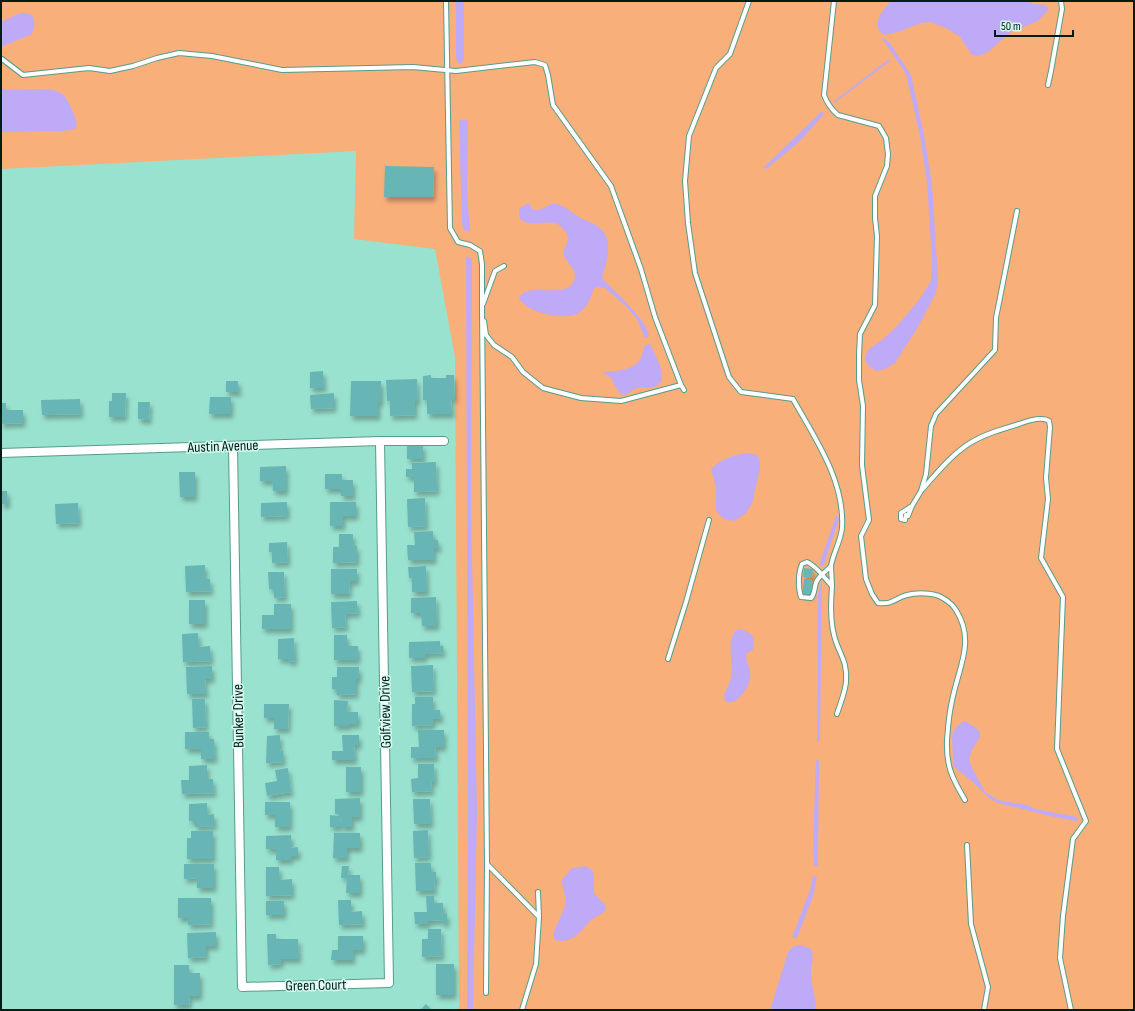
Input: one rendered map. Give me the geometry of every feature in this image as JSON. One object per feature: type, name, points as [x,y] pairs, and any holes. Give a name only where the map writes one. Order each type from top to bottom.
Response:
[{"type":"street","name":"Austin Avenue","points":[[1,453],[380,441],[444,441]]},
{"type":"street","name":"Golfview Drive","points":[[380,441],[389,983]]},
{"type":"street","name":"Bunker Drive","points":[[233,446],[242,987]]},
{"type":"street","name":"Green Court","points":[[242,987],[389,983]]},
{"type":"lane","points":[[446,1],[450,228],[458,242],[470,245],[480,251],[482,264],[487,864],[486,993]]},
{"type":"lane","points":[[749,1],[730,54],[716,68],[689,136],[685,181],[689,231],[695,273],[729,377],[741,392],[793,400],[826,458],[839,495],[842,516],[841,530],[831,566],[831,624],[834,637],[844,658],[846,682],[837,714]]},
{"type":"lane","points":[[834,1],[824,95],[827,103],[838,115],[879,126],[886,138],[888,154],[887,166],[875,196],[877,236],[875,305],[860,334],[859,380],[863,406],[862,465],[869,520],[862,536],[866,579],[872,594],[878,603],[886,604],[898,600],[906,595],[932,594],[954,606],[960,616],[965,630],[966,644],[964,660],[952,699],[947,747],[949,770],[954,782],[965,800]]},
{"type":"lane","points":[[1048,85],[1062,9],[1061,1]]},
{"type":"lane","points":[[2,59],[23,75],[89,68],[110,71],[179,53],[212,56],[282,70],[413,67],[456,70],[535,62],[545,65],[553,106],[611,186],[641,269],[655,317],[684,390]]},
{"type":"lane","points":[[921,491],[926,474],[931,426],[936,414],[995,350],[996,318],[1017,211]]},
{"type":"lane","points":[[504,266],[495,272],[482,307],[486,335],[494,345],[512,357],[523,372],[543,388],[581,398],[621,401],[681,385]]},
{"type":"lane","points":[[912,506],[921,491],[949,460],[969,444],[990,433],[1025,422],[1040,419],[1046,419],[1049,421],[1050,427],[1046,478],[1048,499],[1041,558],[1063,597],[1057,749],[1086,821],[1073,839],[1063,916],[1060,958],[1071,1010]]},
{"type":"lane","points":[[668,659],[709,520]]},
{"type":"lane","points":[[831,566],[822,575],[816,581],[811,598],[801,597],[799,591],[800,568],[802,564],[807,562],[811,563],[822,575],[832,586]]},
{"type":"lane","points":[[967,845],[971,924],[988,987],[984,1010]]},
{"type":"lane","points":[[487,864],[539,918]]},
{"type":"lane","points":[[522,1010],[536,964],[539,918],[538,892]]},
{"type":"shaded area","points":[[1,1],[1134,1],[1134,1010],[459,1010],[455,357],[435,249],[354,239],[356,151],[1,169]]},
{"type":"shaded area","points":[[456,1],[464,1],[464,58],[462,63],[459,64],[456,58]]},
{"type":"shaded area","points":[[891,1],[1027,1],[1034,4],[1046,5],[1049,9],[1038,21],[1011,32],[988,52],[979,56],[972,55],[960,37],[946,28],[930,22],[921,23],[898,32],[884,35],[878,27],[878,22],[881,13]]},
{"type":"shaded area","points":[[20,13],[29,14],[34,18],[32,34],[1,47],[1,22]]},
{"type":"shaded area","points":[[881,37],[889,42],[911,75],[924,135],[932,185],[938,279],[936,293],[918,327],[895,363],[885,369],[876,371],[865,361],[866,354],[870,348],[881,341],[897,326],[919,300],[931,281],[932,261],[927,182],[920,136],[906,74]]},
{"type":"shaded area","points":[[889,59],[890,61],[834,103],[833,102]]},
{"type":"shaded area","points":[[1,88],[16,90],[44,89],[53,90],[60,93],[65,97],[72,109],[77,123],[75,129],[63,131],[1,132]]},
{"type":"shaded area","points":[[821,112],[824,114],[801,140],[769,167],[765,169],[763,168]]},
{"type":"shaded area","points":[[459,120],[468,120],[467,193],[470,232],[464,230],[462,224]]},
{"type":"shaded area","points":[[528,203],[532,209],[535,210],[539,210],[552,204],[561,205],[601,229],[605,234],[608,246],[607,260],[602,278],[637,314],[643,322],[649,336],[645,338],[637,319],[627,307],[605,288],[594,288],[585,307],[574,315],[557,316],[538,312],[523,303],[519,298],[524,293],[531,290],[559,290],[567,288],[572,284],[575,275],[563,253],[568,236],[561,226],[554,223],[531,223],[522,220],[519,216],[519,209]]},
{"type":"shaded area","points":[[466,257],[472,258],[471,503],[477,812],[473,1010],[467,1010],[468,811]]},
{"type":"shaded area","points":[[650,344],[660,365],[662,380],[659,384],[651,388],[637,388],[626,395],[620,394],[610,377],[603,373],[625,369],[635,365],[641,358],[645,345]]},
{"type":"shaded area","points":[[748,453],[757,455],[760,460],[760,468],[752,504],[745,514],[734,521],[724,519],[716,510],[716,488],[711,469],[719,462],[728,458]]},
{"type":"shaded area","points":[[836,516],[838,516],[839,519],[823,567],[819,565]]},
{"type":"shaded area","points":[[820,582],[822,584],[820,741],[817,742],[818,595]]},
{"type":"shaded area","points":[[739,629],[750,633],[754,642],[753,650],[747,653],[750,678],[746,688],[737,700],[733,702],[726,702],[724,696],[732,671],[731,640],[735,631]]},
{"type":"shaded area","points":[[964,721],[980,731],[980,737],[972,750],[969,759],[972,768],[985,792],[998,800],[1027,805],[1035,809],[1077,817],[1079,819],[1075,821],[1050,816],[998,803],[989,798],[974,783],[953,766],[952,735],[956,728]]},
{"type":"shaded area","points":[[816,760],[819,761],[818,866],[814,866],[813,844]]},
{"type":"shaded area","points":[[586,866],[593,871],[594,893],[606,906],[606,910],[591,920],[576,936],[571,939],[561,941],[555,940],[553,934],[566,904],[562,880],[572,868]]},
{"type":"shaded area","points":[[813,876],[817,877],[813,896],[797,938],[792,938],[811,887]]},
{"type":"shaded area","points":[[799,945],[810,948],[812,954],[811,974],[816,1010],[770,1010],[788,952],[794,946]]},
{"type":"building","points":[[385,166],[434,167],[433,197],[384,197]]},
{"type":"building","points":[[323,371],[324,388],[310,388],[310,372]]},
{"type":"building","points":[[431,375],[431,378],[446,378],[446,375],[454,375],[455,399],[451,399],[452,414],[427,414],[427,400],[423,400],[423,376]]},
{"type":"building","points":[[417,379],[418,401],[415,401],[415,415],[390,416],[390,401],[387,401],[386,380]]},
{"type":"building","points":[[226,381],[238,381],[239,392],[226,392]]},
{"type":"building","points":[[351,381],[381,381],[381,402],[378,402],[378,416],[350,416]]},
{"type":"building","points":[[112,393],[126,393],[125,417],[109,417],[109,401],[112,401]]},
{"type":"building","points":[[334,393],[334,408],[311,409],[310,395]]},
{"type":"building","points":[[210,397],[231,397],[231,414],[209,414]]},
{"type":"building","points":[[80,399],[81,414],[42,415],[41,400]]},
{"type":"building","points":[[138,402],[150,402],[149,420],[138,419]]},
{"type":"building","points":[[1,403],[6,403],[6,410],[23,410],[23,423],[1,424]]},
{"type":"building","points":[[407,445],[423,445],[423,459],[407,459]]},
{"type":"building","points":[[436,462],[437,491],[414,492],[414,477],[406,477],[406,469],[412,469],[412,463]]},
{"type":"building","points":[[286,466],[286,491],[273,491],[272,481],[260,481],[260,467]]},
{"type":"building","points":[[179,472],[195,472],[195,497],[180,497]]},
{"type":"building","points":[[325,474],[342,474],[342,480],[353,480],[353,496],[341,496],[341,489],[325,489]]},
{"type":"building","points":[[1,491],[7,491],[8,504],[1,504]]},
{"type":"building","points":[[425,498],[426,526],[408,527],[407,499]]},
{"type":"building","points":[[287,502],[287,516],[261,517],[261,503]]},
{"type":"building","points":[[330,502],[356,502],[356,516],[343,516],[343,526],[330,526]]},
{"type":"building","points":[[78,503],[79,523],[56,524],[55,504]]},
{"type":"building","points":[[433,531],[433,540],[438,540],[439,548],[434,548],[434,560],[408,560],[407,545],[415,545],[414,532]]},
{"type":"building","points":[[339,534],[353,534],[353,546],[357,546],[357,562],[333,563],[333,547],[339,547]]},
{"type":"building","points":[[287,542],[288,562],[272,563],[272,552],[269,552],[269,543]]},
{"type":"building","points":[[205,565],[205,579],[210,579],[211,591],[186,592],[185,566]]},
{"type":"building","points":[[426,566],[427,592],[412,592],[412,578],[409,578],[408,567]]},
{"type":"building","points":[[804,568],[813,569],[812,578],[803,577]]},
{"type":"building","points":[[331,569],[357,569],[357,581],[350,581],[349,594],[331,594]]},
{"type":"building","points":[[268,572],[284,572],[285,597],[274,598],[274,589],[269,589]]},
{"type":"building","points":[[804,579],[812,579],[811,595],[802,594]]},
{"type":"building","points":[[436,597],[437,626],[422,626],[421,613],[411,613],[411,598]]},
{"type":"building","points":[[189,600],[205,600],[205,624],[189,624]]},
{"type":"building","points":[[357,601],[358,613],[345,614],[346,627],[332,628],[331,602]]},
{"type":"building","points":[[274,604],[291,604],[291,629],[262,629],[262,615],[274,615]]},
{"type":"building","points":[[198,633],[199,647],[210,646],[211,661],[183,662],[182,634]]},
{"type":"building","points":[[334,635],[347,635],[347,646],[358,646],[358,660],[334,660]]},
{"type":"building","points":[[294,638],[295,661],[288,662],[288,659],[278,659],[278,639]]},
{"type":"building","points":[[440,641],[440,646],[443,646],[443,653],[425,654],[425,658],[409,658],[409,642]]},
{"type":"building","points":[[433,665],[434,691],[412,692],[411,666]]},
{"type":"building","points":[[212,666],[212,679],[205,679],[206,694],[187,694],[186,667]]},
{"type":"building","points":[[337,667],[359,667],[359,679],[356,679],[356,694],[337,695],[337,690],[332,689],[332,677],[337,677]]},
{"type":"building","points":[[415,697],[433,697],[433,710],[440,710],[441,719],[433,719],[433,725],[412,726],[412,704],[415,704]]},
{"type":"building","points":[[192,699],[205,699],[206,727],[193,728]]},
{"type":"building","points":[[334,700],[348,701],[347,712],[358,712],[358,724],[349,724],[349,726],[334,726]]},
{"type":"building","points":[[264,704],[289,704],[288,729],[274,729],[274,718],[264,718]]},
{"type":"building","points":[[418,730],[444,730],[444,747],[435,747],[436,758],[411,758],[411,747],[419,747]]},
{"type":"building","points":[[185,732],[209,732],[209,739],[214,739],[215,759],[201,759],[201,749],[185,749]]},
{"type":"building","points":[[280,735],[280,751],[283,750],[283,762],[266,763],[267,736]]},
{"type":"building","points":[[342,735],[359,735],[359,745],[354,745],[355,760],[332,760],[332,751],[343,751]]},
{"type":"building","points":[[418,764],[434,764],[435,782],[431,782],[432,791],[412,792],[411,779],[418,778]]},
{"type":"building","points":[[207,765],[207,779],[213,779],[214,793],[182,794],[181,780],[189,780],[189,766]]},
{"type":"building","points":[[346,767],[361,767],[361,792],[346,792]]},
{"type":"building","points":[[288,768],[291,792],[267,796],[265,783],[277,781],[275,770]]},
{"type":"building","points":[[360,798],[360,817],[352,817],[352,827],[341,827],[341,814],[335,814],[335,799]]},
{"type":"building","points":[[413,799],[430,799],[431,824],[414,824]]},
{"type":"building","points":[[265,802],[290,802],[290,827],[275,827],[275,815],[265,815]]},
{"type":"building","points":[[207,803],[208,815],[214,814],[214,826],[195,827],[195,821],[189,821],[189,804]]},
{"type":"building","points":[[330,815],[340,816],[340,827],[330,827]]},
{"type":"building","points":[[428,830],[429,857],[414,858],[413,831]]},
{"type":"building","points":[[191,831],[213,831],[213,859],[187,859],[187,838],[191,838]]},
{"type":"building","points":[[334,833],[360,833],[360,848],[347,848],[347,858],[333,858]]},
{"type":"building","points":[[291,835],[291,848],[298,847],[298,856],[291,856],[291,860],[276,860],[276,849],[266,849],[266,836]]},
{"type":"building","points":[[415,863],[431,863],[431,872],[436,872],[436,882],[434,882],[435,891],[416,891]]},
{"type":"building","points":[[184,864],[214,864],[214,888],[197,888],[197,878],[184,879]]},
{"type":"building","points":[[342,866],[349,866],[348,875],[360,875],[360,893],[346,893],[347,878],[341,878]]},
{"type":"building","points":[[266,867],[279,867],[280,880],[292,879],[292,895],[266,896]]},
{"type":"building","points":[[426,896],[434,896],[434,903],[443,903],[443,914],[447,913],[447,923],[442,923],[442,920],[428,921],[428,924],[415,924],[414,912],[427,912]]},
{"type":"building","points":[[178,898],[211,898],[211,924],[188,925],[188,918],[178,918]]},
{"type":"building","points":[[338,900],[351,900],[351,912],[362,911],[363,924],[339,925]]},
{"type":"building","points":[[266,901],[284,901],[284,915],[266,915]]},
{"type":"building","points":[[428,929],[441,929],[442,956],[422,957],[422,939],[428,939]]},
{"type":"building","points":[[216,932],[216,946],[206,946],[206,957],[188,958],[187,933]]},
{"type":"building","points":[[267,934],[276,934],[276,939],[298,939],[299,959],[281,959],[281,964],[268,965]]},
{"type":"building","points":[[338,936],[363,936],[363,950],[353,950],[353,960],[331,960],[332,950],[338,950]]},
{"type":"building","points":[[436,964],[454,964],[454,995],[436,995]]},
{"type":"building","points":[[174,965],[189,965],[189,973],[200,973],[200,996],[190,996],[189,1005],[174,1005]]},
{"type":"building","points":[[426,1004],[432,1010],[420,1010]]}]
